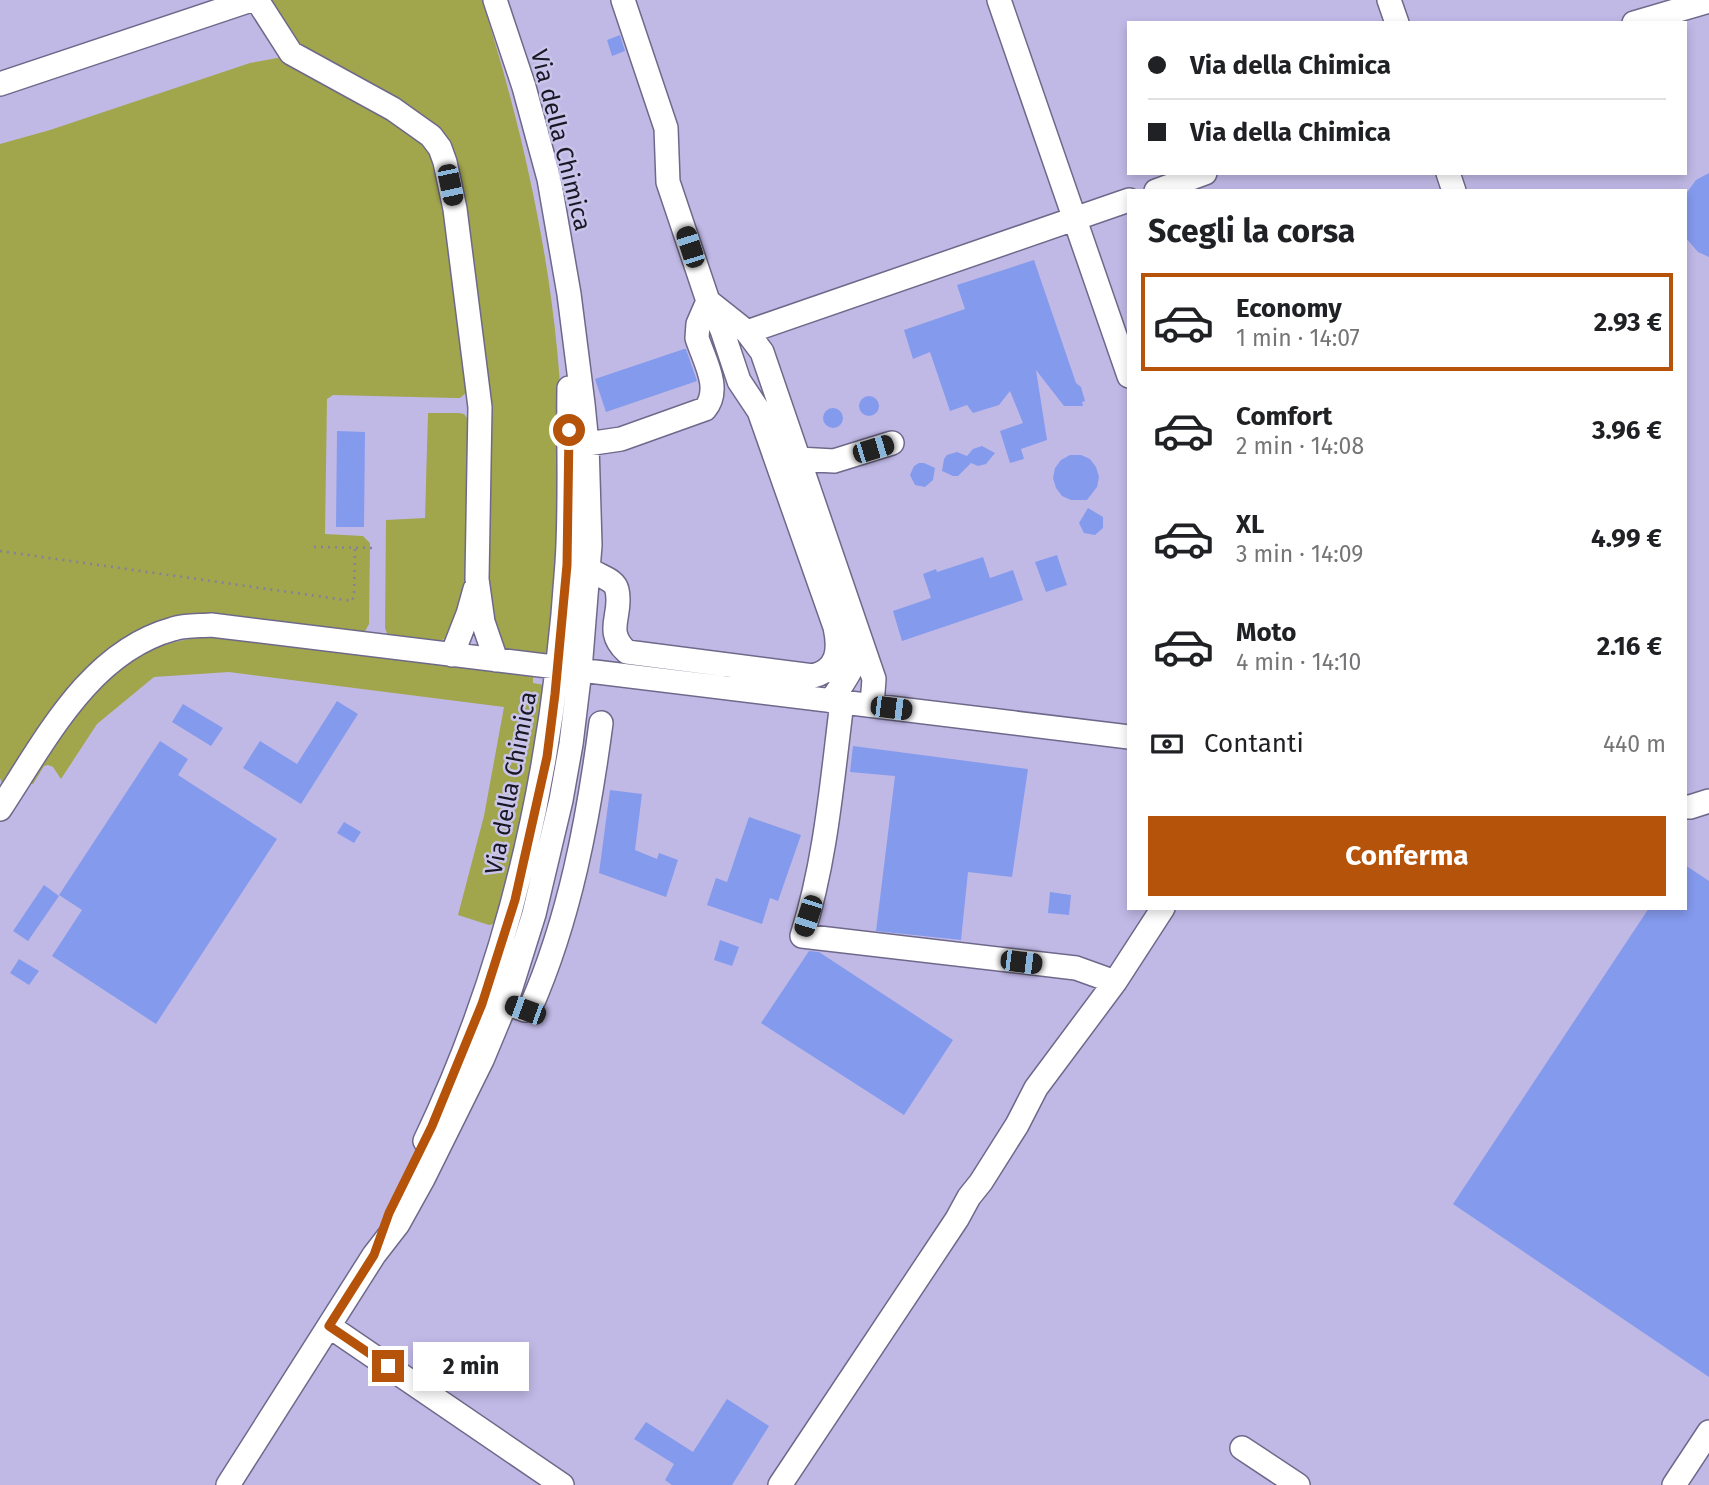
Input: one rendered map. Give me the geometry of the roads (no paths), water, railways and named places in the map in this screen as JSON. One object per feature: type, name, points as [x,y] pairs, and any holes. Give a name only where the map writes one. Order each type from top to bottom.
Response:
[{"type":"lane","points":[[0,85],[251,0]]},
{"type":"lane","points":[[257,0],[291,53],[393,109],[431,136],[440,148],[455,209],[480,407],[477,579],[483,622],[496,660]]},
{"type":"lane","name":"Via della Chimica","points":[[374,1255],[389,1213],[432,1126],[482,1004],[515,900],[588,569],[590,545],[587,443],[569,294],[549,178],[524,87],[495,0]]},
{"type":"lane","points":[[570,373],[577,437],[581,561],[588,569],[611,581],[617,590],[614,630],[616,639],[627,652],[813,676],[829,669],[834,662],[838,645],[835,628],[759,411],[739,381],[668,182],[666,128],[623,0]]},
{"type":"lane","points":[[999,0],[1127,370]]},
{"type":"lane","points":[[1389,0],[1396,21]]},
{"type":"lane","points":[[1645,13],[1709,1]]},
{"type":"lane","points":[[1161,189],[1200,175]]},
{"type":"lane","points":[[747,332],[1127,201]]},
{"type":"lane","name":"Via della Chimica","points":[[229,1485],[374,1255],[398,1224],[423,1179],[482,1060],[506,1003],[537,904],[571,744],[568,669],[569,294]]},
{"type":"lane","points":[[708,300],[747,332],[762,352],[874,679],[872,705]]},
{"type":"lane","points":[[587,443],[621,439],[705,409],[714,389],[697,331],[708,300]]},
{"type":"lane","points":[[798,459],[834,461],[892,443]]},
{"type":"lane","points":[[452,655],[468,614],[477,579]]},
{"type":"lane","points":[[0,809],[77,695],[111,661],[146,640],[174,628],[211,625],[1127,737]]},
{"type":"lane","points":[[858,632],[855,664],[837,702],[823,847],[815,896],[802,936],[1076,968],[1115,982]]},
{"type":"lane","points":[[547,757],[547,815],[497,994],[498,1000],[525,1010],[530,1009],[552,953],[581,850],[601,723]]},
{"type":"lane","points":[[780,1485],[981,1182],[1017,1125],[1036,1088],[1115,982],[1162,910]]},
{"type":"lane","points":[[329,1326],[562,1485]]},
{"type":"lane","points":[[1674,1485],[1709,1432]]},
{"type":"lane","points":[[1242,1448],[1298,1485]]}]
